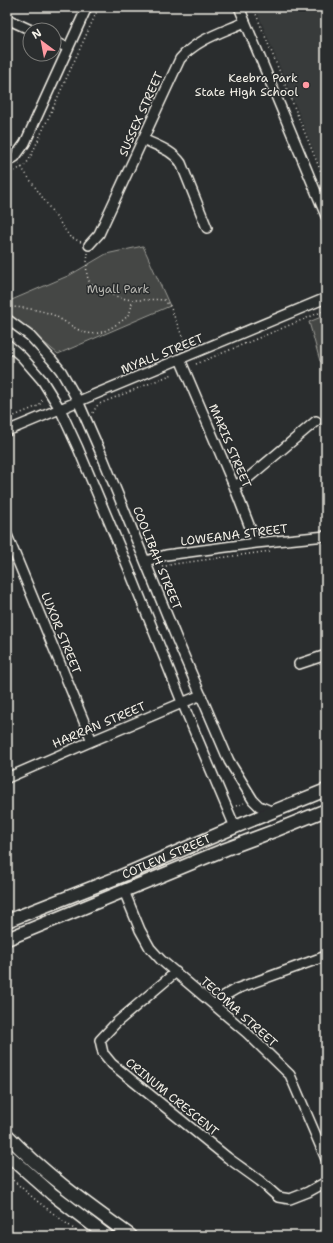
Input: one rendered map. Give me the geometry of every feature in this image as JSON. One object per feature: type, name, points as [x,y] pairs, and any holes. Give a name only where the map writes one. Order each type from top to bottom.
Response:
[{"type":"main road","name":"COTLEW STREET","points":[[7,921],[119,877],[326,790]]},
{"type":"main road","name":"COTLEW STREET","points":[[7,939],[226,849],[326,810]]},
{"type":"main road","points":[[235,827],[239,834],[246,836],[262,831],[274,831]]},
{"type":"main road","points":[[7,1135],[25,1154],[67,1189],[131,1236]]},
{"type":"main road","points":[[7,1154],[52,1194],[107,1236]]},
{"type":"street","points":[[11,160],[25,143],[87,7]]},
{"type":"street","points":[[239,7],[326,216]]},
{"type":"street","points":[[7,19],[22,26]]},
{"type":"street","name":"SUSSEX STREET","points":[[89,246],[99,234],[176,65],[184,54],[202,41],[246,22]]},
{"type":"street","points":[[62,45],[68,48]]},
{"type":"street","points":[[143,139],[169,151],[177,158],[207,228]]},
{"type":"street","name":"MYALL STREET","points":[[7,431],[326,298]]},
{"type":"street","name":"COOLIBAH STREET","points":[[7,319],[30,336],[52,360],[61,371],[78,401],[229,761],[253,800],[260,806],[273,812]]},
{"type":"street","points":[[7,344],[22,357],[42,380],[60,409],[78,448],[235,827]]},
{"type":"street","name":"MARIS STREET","points":[[180,359],[234,486],[256,543]]},
{"type":"street","points":[[234,486],[247,479],[316,422]]},
{"type":"street","name":"LUXOR STREET","points":[[7,535],[92,741]]},
{"type":"street","name":"LOWEANA STREET","points":[[146,561],[166,555],[256,543],[326,536]]},
{"type":"street","points":[[300,664],[326,655]]},
{"type":"street","name":"HARRAN STREET","points":[[7,778],[201,695]]},
{"type":"street","name":"TECOMA STREET","points":[[124,891],[140,930],[150,948],[161,960],[215,1004],[247,1033],[290,1075],[326,1159]]},
{"type":"street","points":[[215,1004],[224,996],[236,989],[326,956]]},
{"type":"street","name":"CRINUM CRESCENT","points":[[176,972],[116,1023],[100,1040],[103,1054],[112,1064],[228,1158],[260,1181],[278,1197],[290,1199],[308,1192],[326,1182]]},
{"type":"path","points":[[7,174],[25,166],[30,158],[99,7]]},
{"type":"path","points":[[253,7],[326,184]]},
{"type":"path","points":[[11,160],[22,168],[70,237],[89,246],[87,269],[90,282],[103,291],[117,297],[132,300],[151,298],[164,300],[170,306],[190,355]]},
{"type":"path","points":[[7,308],[16,307],[51,314],[80,331],[91,334],[110,329],[127,318],[132,307],[132,300]]},
{"type":"path","points":[[196,364],[326,310]]},
{"type":"path","points":[[94,416],[94,410],[100,404],[173,374]]},
{"type":"path","points":[[7,419],[38,406],[43,398],[42,393]]},
{"type":"path","points":[[162,567],[174,564],[273,551]]},
{"type":"path","points":[[232,807],[248,801]]},
{"type":"path","points":[[7,1175],[37,1201],[83,1236]]},
{"type":"shaded area","name":"Keebra Park State High School","points":[[255,7],[326,7],[326,182],[295,104]]},
{"type":"green space","name":"Myall Park","points":[[143,246],[170,306],[58,354],[7,312],[7,302],[70,275],[106,254]]},
{"type":"green space","points":[[326,315],[326,365],[320,361],[309,322]]},
{"type":"place","name":"Keebra Park State High School","points":[[306,85]]}]
